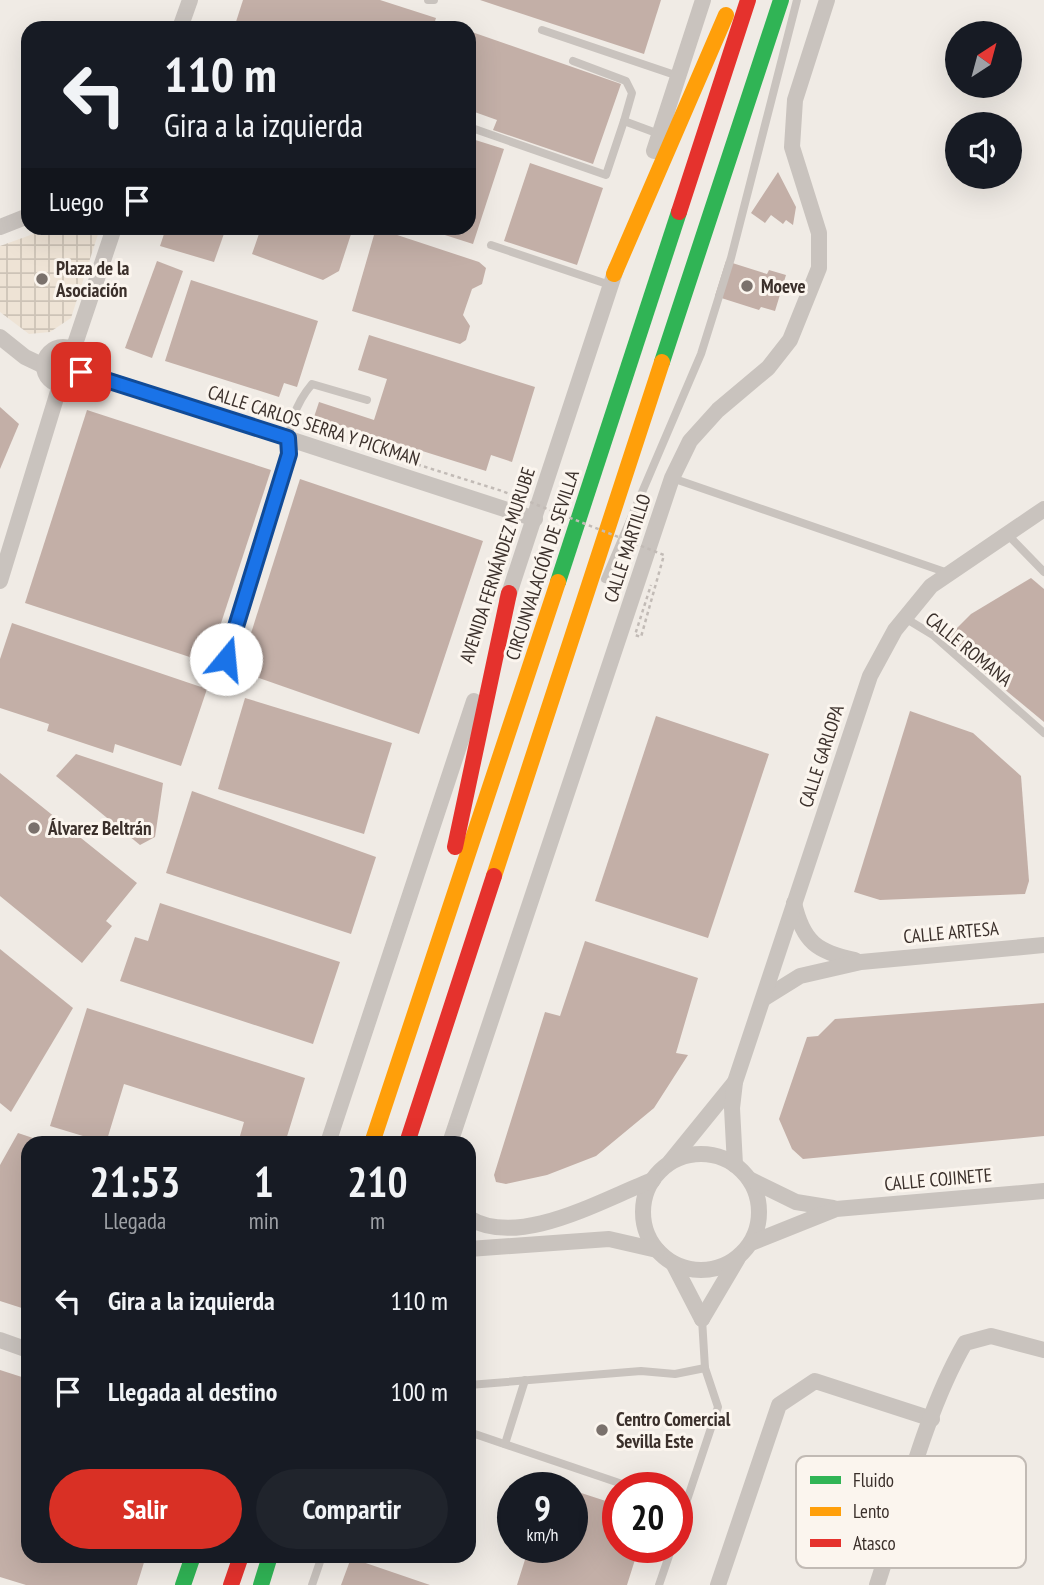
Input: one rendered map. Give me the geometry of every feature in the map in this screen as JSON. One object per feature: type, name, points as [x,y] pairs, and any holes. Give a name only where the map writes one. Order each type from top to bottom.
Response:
[{"type":"highway","points":[[612,280],[732,0]]},
{"type":"highway","name":"CIRCUNVALACIÓN DE SEVILLA","points":[[374,1136],[748,0]]},
{"type":"highway","points":[[409,1136],[781,0]]},
{"type":"highway","points":[[446,919],[457,838],[509,593]]},
{"type":"highway","points":[[183,1585],[190,1563]]},
{"type":"highway","points":[[231,1585],[239,1563]]},
{"type":"highway","points":[[261,1585],[268,1563]]},
{"type":"street","points":[[182,21],[190,0]]},
{"type":"street","name":"AVENIDA FERNÁNDEZ MURUBE","points":[[330,1136],[535,519],[703,0]]},
{"type":"street","name":"CALLE MARTILLO","points":[[452,1136],[672,478],[690,440],[718,410],[768,368],[790,341],[819,268],[819,233],[792,147],[795,100],[827,0]]},
{"type":"street","points":[[0,227],[21,219]]},
{"type":"street","points":[[73,350],[112,235]]},
{"type":"street","points":[[0,337],[25,357],[44,366],[51,381],[60,385],[71,383],[81,372],[80,359],[73,350],[62,347],[51,351],[44,366]]},
{"type":"street","name":"CALLE CARLOS SERRA Y PICKMAN","points":[[81,372],[535,519]]},
{"type":"street","points":[[0,581],[60,385]]},
{"type":"street","name":"CALLE GARLOPA","points":[[735,1165],[732,1108],[735,1082],[870,676],[905,618],[932,586],[1044,509]]},
{"type":"street","name":"CALLE ARTESA","points":[[794,903],[800,927],[824,953],[861,962]]},
{"type":"street","name":"CALLE ARTESA","points":[[763,999],[800,975],[861,962],[1044,945]]},
{"type":"street","name":"CALLE GARLOPA","points":[[667,1166],[735,1082]]},
{"type":"street","points":[[476,1222],[484,1227],[505,1229],[570,1216],[653,1180],[667,1166],[685,1157],[705,1154],[735,1165],[749,1179],[759,1204],[758,1224],[751,1243],[738,1258],[702,1319]]},
{"type":"street","name":"CALLE COJINETE","points":[[749,1179],[796,1202],[836,1209],[1044,1191]]},
{"type":"street","points":[[653,1180],[645,1199],[643,1213],[647,1233],[657,1250],[673,1263],[693,1270],[713,1269],[738,1258]]},
{"type":"street","name":"CALLE COJINETE","points":[[751,1243],[836,1209]]},
{"type":"street","points":[[476,1248],[609,1239],[657,1250]]},
{"type":"street","points":[[673,1263],[702,1319]]},
{"type":"street","points":[[920,1456],[953,1363],[965,1343],[991,1336],[1044,1350]]},
{"type":"street","points":[[0,1340],[21,1348]]},
{"type":"street","points":[[719,1585],[779,1405],[815,1381],[932,1419]]},
{"type":"street","points":[[877,1585],[883,1568]]},
{"type":"lane","points":[[428,0],[434,0]]},
{"type":"lane","points":[[603,584],[701,354],[731,258],[797,0]]},
{"type":"lane","points":[[542,30],[678,76]]},
{"type":"lane","points":[[476,129],[606,175],[632,93],[626,81],[573,61]]},
{"type":"lane","points":[[624,121],[659,134]]},
{"type":"lane","points":[[491,245],[612,280]]},
{"type":"lane","points":[[226,659],[289,454],[288,438],[300,398],[312,384],[367,400]]},
{"type":"lane","points":[[672,478],[948,573]]},
{"type":"lane","points":[[1006,533],[1044,572]]},
{"type":"lane","points":[[560,677],[592,607]]},
{"type":"lane","name":"CALLE ROMANA","points":[[905,618],[933,635],[1044,733]]},
{"type":"lane","points":[[693,1473],[718,1407],[705,1368],[702,1319]]},
{"type":"lane","points":[[476,1384],[641,1371],[675,1374],[705,1368]]},
{"type":"lane","points":[[505,1444],[526,1380]]},
{"type":"lane","points":[[476,1434],[602,1477]]},
{"type":"lane","points":[[313,1585],[320,1563]]},
{"type":"lane","points":[[659,1585],[667,1563]]},
{"type":"path","points":[[384,454],[502,491],[664,555],[641,637],[635,635],[651,585]]},
{"type":"shaded area","name":"Plaza de la Asociación","points":[[31,235],[98,235],[71,318],[50,332],[29,334],[0,312],[0,246]]},
{"type":"building","points":[[243,0],[380,0],[436,18],[435,21],[236,21]]},
{"type":"building","points":[[480,0],[661,0],[644,54]]},
{"type":"building","points":[[476,33],[621,84],[593,164],[493,130],[497,120],[476,112]]},
{"type":"building","points":[[476,140],[504,149],[476,235]]},
{"type":"building","points":[[530,163],[603,188],[577,265],[504,241]]},
{"type":"building","points":[[778,172],[796,207],[793,225],[786,220],[783,224],[771,215],[765,223],[751,213]]},
{"type":"building","points":[[164,235],[224,235],[214,262],[160,246]]},
{"type":"building","points":[[259,235],[351,235],[339,271],[323,280],[252,254]]},
{"type":"building","points":[[374,235],[397,235],[479,262],[486,268],[482,284],[472,289],[463,315],[470,326],[466,340],[460,344],[352,311]]},
{"type":"building","points":[[445,235],[476,235],[473,244]]},
{"type":"building","points":[[157,261],[183,271],[152,358],[125,348]]},
{"type":"building","points":[[726,261],[767,274],[769,270],[786,275],[775,311],[761,307],[759,310],[715,296]]},
{"type":"building","points":[[191,280],[318,321],[297,387],[284,383],[279,397],[165,361]]},
{"type":"building","points":[[369,335],[535,387],[512,462],[491,455],[486,471],[314,417],[319,402],[374,420],[387,379],[358,370]]},
{"type":"building","points":[[0,407],[19,424],[0,469]]},
{"type":"building","points":[[87,410],[271,470],[208,663],[25,603]]},
{"type":"building","points":[[300,479],[483,541],[419,734],[239,671]]},
{"type":"building","points":[[1031,578],[1044,589],[1044,722],[945,640],[971,614]]},
{"type":"building","points":[[12,623],[207,689],[181,766],[115,744],[113,753],[47,731],[49,724],[0,708],[0,659]]},
{"type":"building","points":[[245,698],[392,743],[364,834],[218,789]]},
{"type":"building","points":[[910,711],[973,733],[1021,776],[1029,881],[1025,894],[880,900],[854,892]]},
{"type":"building","points":[[656,716],[769,754],[708,938],[595,901]]},
{"type":"building","name":"Álvarez Beltrán","points":[[76,754],[163,783],[155,837],[140,845],[56,776]]},
{"type":"building","name":"Álvarez Beltrán","points":[[0,773],[137,883],[106,921],[112,926],[82,963],[0,896]]},
{"type":"building","points":[[192,791],[376,857],[351,934],[166,873]]},
{"type":"building","points":[[160,903],[340,962],[313,1044],[120,981],[135,937],[148,941]]},
{"type":"building","points":[[585,941],[698,978],[676,1053],[688,1055],[654,1108],[596,1156],[547,1175],[506,1184],[496,1182],[494,1175],[545,1012],[560,1016]]},
{"type":"building","points":[[0,949],[73,1008],[11,1112],[0,1103]]},
{"type":"building","points":[[1044,1003],[1044,1136],[803,1159],[792,1149],[779,1119],[807,1037],[818,1036],[835,1019]]},
{"type":"building","points":[[87,1008],[305,1078],[287,1136],[240,1136],[244,1122],[124,1084],[108,1136],[83,1136],[50,1126]]},
{"type":"building","points":[[18,1133],[27,1136],[21,1136],[21,1308],[0,1301],[0,1165]]},
{"type":"building","points":[[0,1370],[21,1377],[21,1563],[144,1563],[137,1585],[26,1585],[0,1577]]},
{"type":"building","points":[[588,1495],[602,1500],[602,1563],[634,1563],[627,1585],[517,1585],[524,1563],[588,1563]]},
{"type":"building","points":[[349,1563],[366,1563],[430,1585],[341,1585]]},
{"type":"traffic: fast","points":[[662,362],[781,0]]},
{"type":"traffic: fast","points":[[558,582],[679,212]]},
{"type":"traffic: fast","points":[[183,1585],[191,1563]]},
{"type":"traffic: fast","points":[[261,1585],[268,1563]]},
{"type":"traffic: slow","points":[[614,274],[726,15]]},
{"type":"traffic: slow","points":[[494,876],[662,362]]},
{"type":"traffic: slow","points":[[374,1136],[558,582]]},
{"type":"traffic: jam","points":[[679,212],[748,0]]},
{"type":"traffic: jam","points":[[455,847],[509,593]]},
{"type":"traffic: jam","points":[[409,1136],[494,876]]},
{"type":"traffic: jam","points":[[231,1585],[239,1563]]},
{"type":"place","name":"Plaza de la Asociación","points":[[42,279]]},
{"type":"place","name":"Moeve","points":[[747,286]]},
{"type":"place","name":"Álvarez Beltrán","points":[[34,828]]},
{"type":"place","name":"Centro Comercial Sevilla Este","points":[[602,1430]]},
{"type":"route","points":[[81,372],[288,438],[289,454],[226,659]]}]
